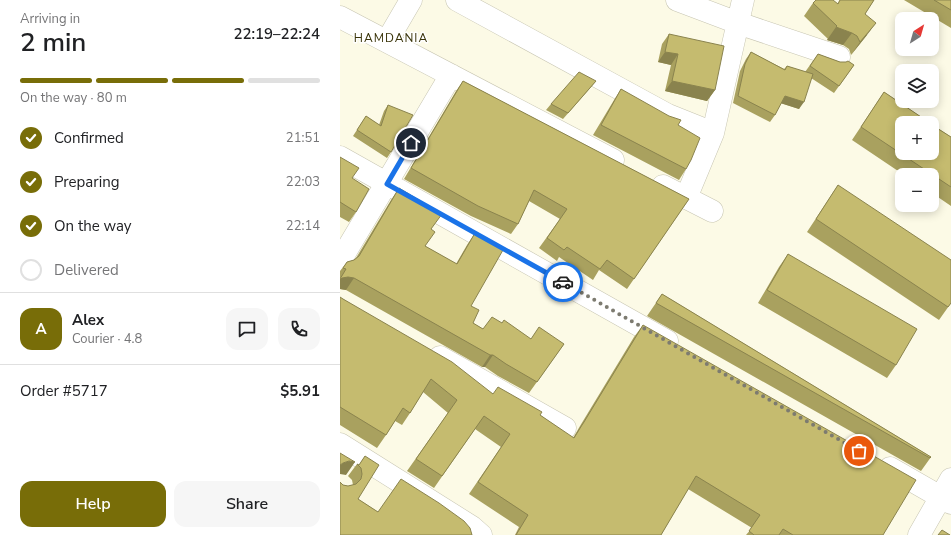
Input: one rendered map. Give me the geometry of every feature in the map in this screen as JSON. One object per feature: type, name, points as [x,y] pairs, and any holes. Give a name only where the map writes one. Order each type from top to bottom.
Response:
[{"type":"street","points":[[387,41],[411,0]]},
{"type":"street","points":[[457,0],[668,115],[713,133]]},
{"type":"street","points":[[677,0],[738,23],[839,57]]},
{"type":"street","points":[[686,198],[713,133],[743,0]]},
{"type":"street","points":[[340,16],[712,211]]},
{"type":"street","points":[[340,261],[451,75]]},
{"type":"street","points":[[340,156],[387,184],[684,350]]},
{"type":"street","points":[[422,347],[565,428]]},
{"type":"street","points":[[340,444],[472,527],[481,535]]},
{"type":"street","points":[[871,458],[948,493],[919,535]]},
{"type":"building","points":[[816,0],[833,0],[838,4],[840,0],[874,0],[865,14],[876,23],[860,42],[857,36],[836,27],[837,26],[813,3]]},
{"type":"building","points":[[934,0],[951,0],[951,10]]},
{"type":"building","points":[[669,34],[724,46],[715,90],[672,81],[678,54],[665,52]]},
{"type":"building","points":[[751,52],[785,70],[787,66],[813,74],[804,102],[785,96],[775,115],[738,96],[745,64]]},
{"type":"building","points":[[818,54],[840,62],[848,61],[854,65],[839,86],[810,66]]},
{"type":"building","points":[[579,72],[596,81],[568,113],[551,104]]},
{"type":"building","points":[[463,81],[689,199],[634,279],[607,260],[600,269],[567,247],[564,250],[547,238],[567,209],[534,190],[518,224],[478,206],[411,168]]},
{"type":"building","points":[[621,89],[669,116],[681,120],[678,125],[700,138],[686,169],[601,125]]},
{"type":"building","points":[[884,92],[895,99],[895,108],[908,108],[920,116],[895,116],[895,150],[861,127]]},
{"type":"building","points":[[388,105],[413,115],[391,152],[357,130],[366,116],[381,126]]},
{"type":"building","points":[[939,129],[951,137],[951,187],[939,179],[939,168],[922,168],[910,160],[939,160]]},
{"type":"building","points":[[340,157],[359,168],[352,178],[369,189],[356,212],[340,202]]},
{"type":"building","points":[[838,185],[951,260],[951,303],[948,307],[816,219]]},
{"type":"building","points":[[399,188],[442,214],[431,229],[435,232],[425,246],[457,264],[475,233],[503,250],[471,306],[479,310],[473,323],[483,329],[492,317],[502,323],[504,320],[531,339],[539,327],[564,344],[537,382],[493,355],[490,355],[354,278],[348,277],[340,280],[346,269],[343,268],[347,262],[354,260],[359,256]]},
{"type":"building","points":[[788,254],[917,329],[896,365],[767,290]]},
{"type":"building","points":[[662,294],[931,457],[930,458],[656,303]]},
{"type":"building","points":[[340,297],[452,362],[493,394],[498,387],[542,412],[540,415],[574,438],[643,325],[916,480],[883,535],[793,535],[783,529],[779,535],[754,535],[749,531],[760,515],[696,476],[661,535],[516,535],[528,515],[478,482],[510,434],[484,416],[442,476],[416,459],[457,400],[431,379],[410,413],[403,408],[386,435],[340,407]]},
{"type":"building","points":[[340,453],[355,462],[349,461],[340,465]]},
{"type":"building","points":[[365,456],[379,465],[358,499],[378,512],[401,479],[464,521],[470,528],[472,535],[340,535],[340,482],[343,485],[348,486],[356,484],[361,479],[361,468],[357,464],[359,465]]},
{"type":"building","points":[[942,530],[950,535],[938,535]]},
{"type":"way so far","points":[[563,282],[859,451]]},
{"type":"district","name":"HAMDANIA","points":[[391,38]]},
{"type":"route","points":[[411,143],[387,184],[563,282]]}]
